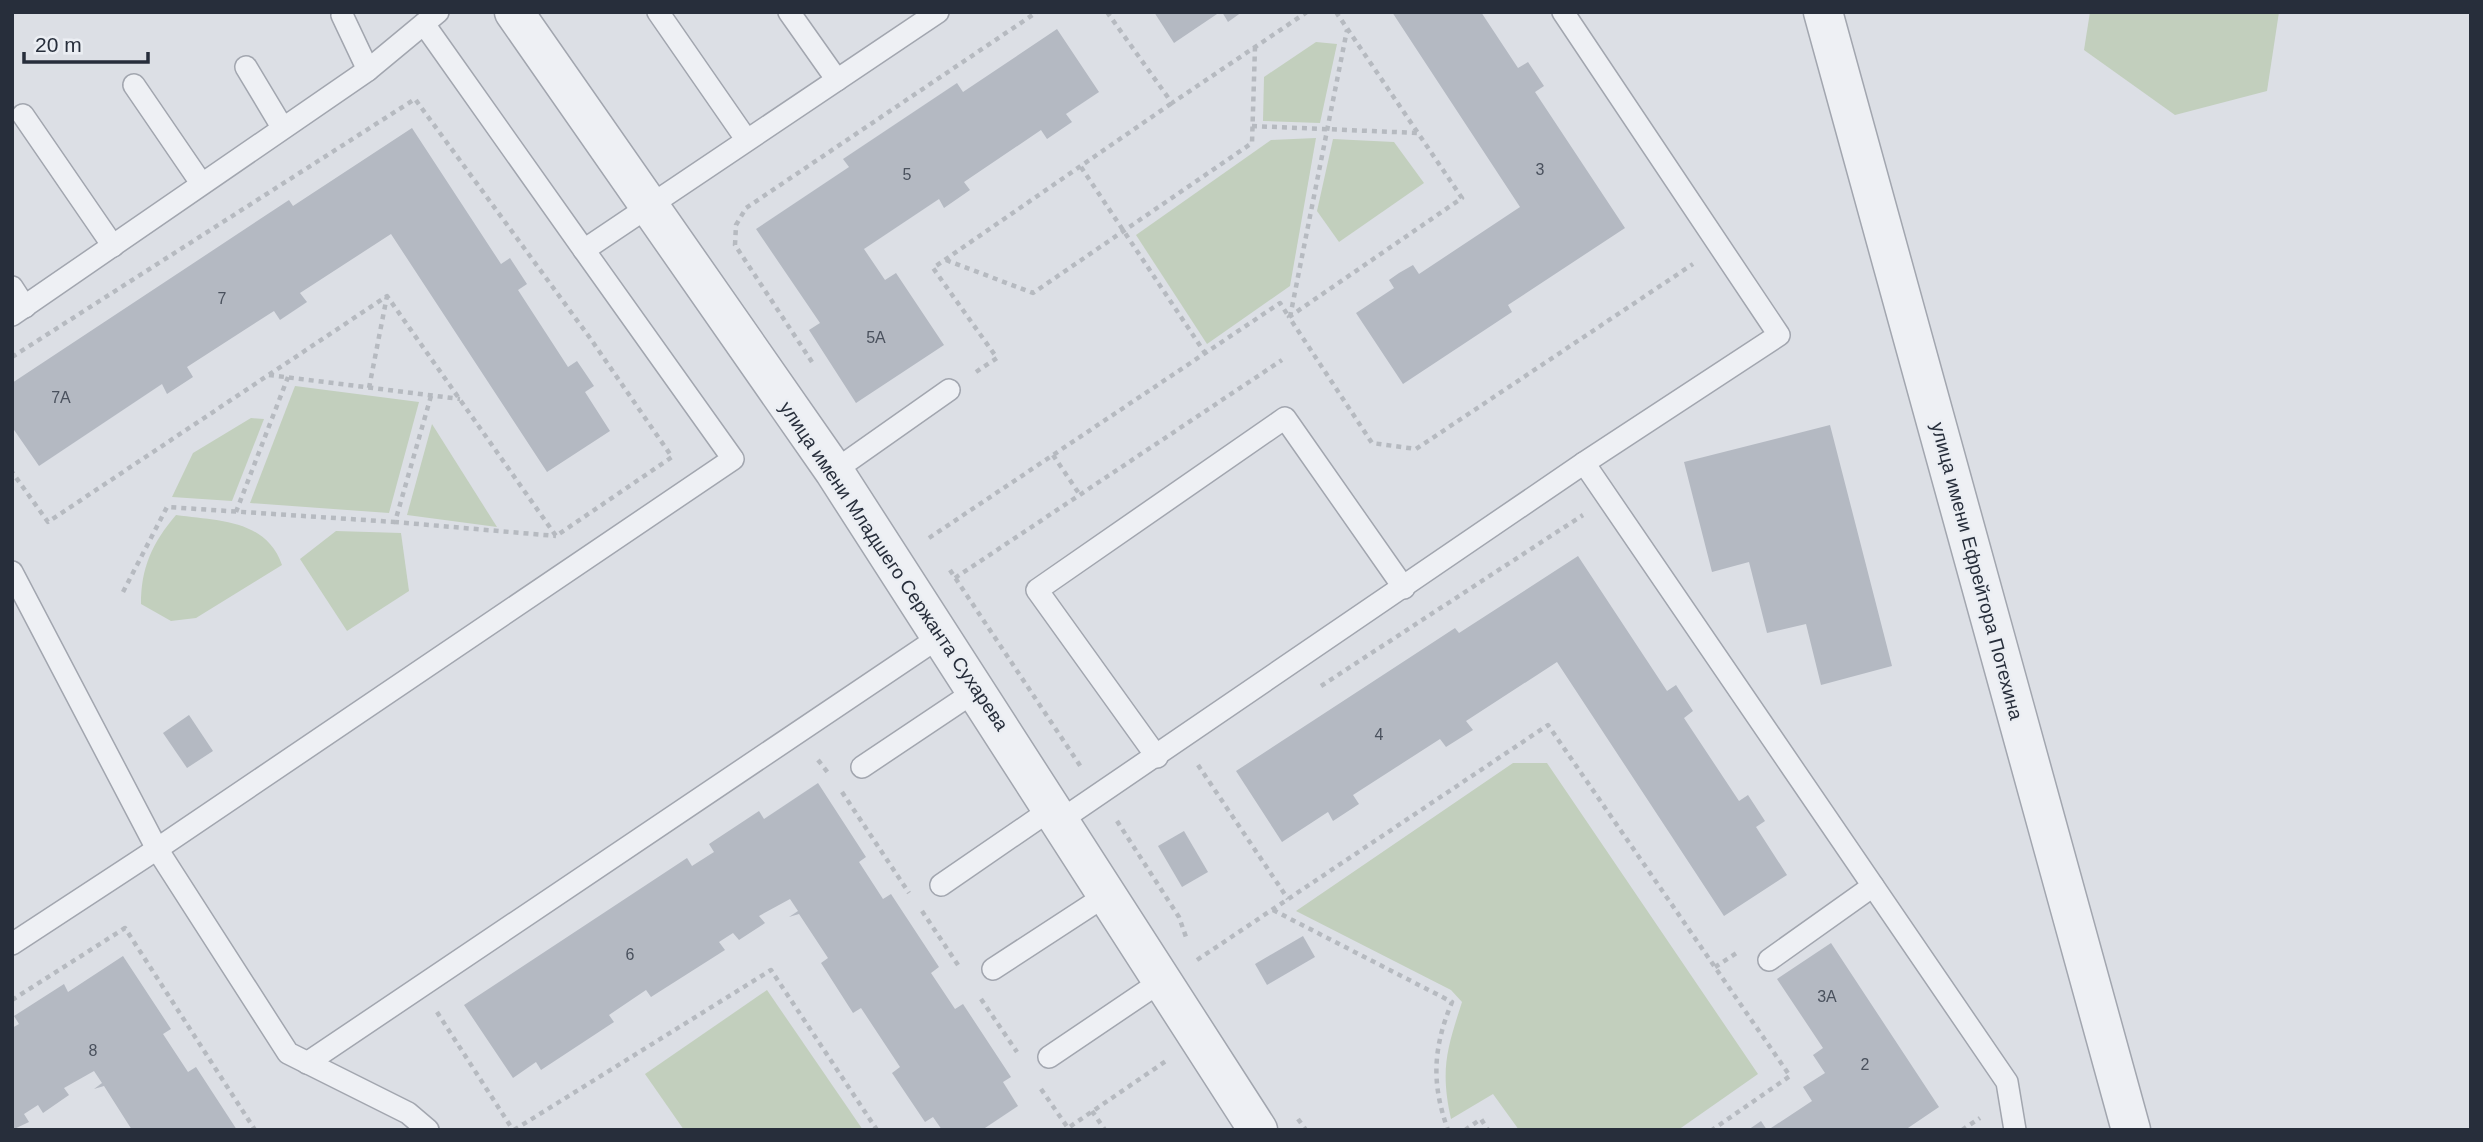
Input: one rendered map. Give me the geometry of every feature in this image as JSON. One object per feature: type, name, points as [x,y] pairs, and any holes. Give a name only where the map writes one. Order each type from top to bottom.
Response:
[{"type":"street","name":"улица имени Младшего Сержанта Сухарева","points":[[514,12],[834,471],[1258,1130]]},
{"type":"street","name":"улица имени Ефрейтора Потехина","points":[[1822,12],[2131,1130]]},
{"type":"lane","points":[[658,12],[746,139]]},
{"type":"lane","points":[[789,12],[837,80]]},
{"type":"lane","points":[[941,885],[1057,814],[1099,795],[1157,757],[1584,463],[1779,335],[1563,12]]},
{"type":"lane","points":[[342,15],[368,70]]},
{"type":"lane","points":[[584,250],[837,80],[924,16]]},
{"type":"lane","points":[[12,287],[19,311],[368,70],[431,18],[584,250],[733,459],[157,849],[13,942]]},
{"type":"lane","points":[[246,67],[282,127]]},
{"type":"lane","points":[[134,85],[201,183]]},
{"type":"lane","points":[[23,115],[113,246]]},
{"type":"lane","points":[[834,471],[949,390]]},
{"type":"lane","points":[[1157,757],[1037,590],[1285,418],[1404,588]]},
{"type":"lane","points":[[1584,463],[2007,1082],[2015,1130]]},
{"type":"lane","points":[[12,572],[157,849],[288,1053],[408,1113],[428,1130]]},
{"type":"lane","points":[[307,1063],[941,636]]},
{"type":"lane","points":[[862,767],[977,691]]},
{"type":"lane","points":[[1769,960],[1873,886]]},
{"type":"lane","points":[[993,969],[1108,894]]},
{"type":"lane","points":[[1049,1057],[1163,980]]},
{"type":"path","points":[[816,369],[734,245],[736,225],[746,208],[1037,12]]},
{"type":"path","points":[[1107,12],[1172,103]]},
{"type":"path","points":[[949,390],[997,358],[933,268],[1307,12]]},
{"type":"path","points":[[1289,317],[1462,198],[1336,12]]},
{"type":"path","points":[[1289,317],[1347,29]]},
{"type":"path","points":[[946,260],[1033,293],[1123,232],[1252,143],[1255,47]]},
{"type":"path","points":[[12,358],[415,99],[590,338],[672,457],[556,536],[167,507],[124,592]]},
{"type":"path","points":[[1252,126],[1418,133]]},
{"type":"path","points":[[1081,167],[1205,353]]},
{"type":"path","points":[[929,538],[1280,303],[1372,443],[1416,449],[1696,261]]},
{"type":"path","points":[[12,472],[48,522],[387,296]]},
{"type":"path","points":[[369,388],[387,296]]},
{"type":"path","points":[[387,296],[556,536]]},
{"type":"path","points":[[956,578],[1282,360]]},
{"type":"path","points":[[268,375],[460,399]]},
{"type":"path","points":[[236,512],[288,377]]},
{"type":"path","points":[[396,523],[431,396]]},
{"type":"path","points":[[1053,455],[1080,495]]},
{"type":"path","points":[[1315,689],[1585,514],[1592,525]]},
{"type":"path","points":[[921,527],[935,548]]},
{"type":"path","points":[[949,568],[1180,917],[1193,962],[1548,725],[1790,1076],[1712,1130]]},
{"type":"path","points":[[1188,772],[1210,758]]},
{"type":"path","points":[[808,767],[820,759],[913,897]]},
{"type":"path","points":[[1198,765],[1288,899]]},
{"type":"path","points":[[1115,819],[1126,813]]},
{"type":"path","points":[[920,909],[967,978]]},
{"type":"path","points":[[1272,909],[1452,1002],[1440,1032],[1435,1070],[1438,1102],[1448,1130]]},
{"type":"path","points":[[12,1000],[125,928],[255,1130]]},
{"type":"path","points":[[1715,967],[1747,946]]},
{"type":"path","points":[[433,1006],[513,1130],[771,970],[877,1130]]},
{"type":"path","points":[[975,989],[1021,1059]]},
{"type":"path","points":[[1037,1082],[1068,1128],[1199,1038]]},
{"type":"path","points":[[1092,1111],[1105,1130]]},
{"type":"path","points":[[1465,1130],[1480,1119],[1488,1130]]},
{"type":"green space","points":[[2090,12],[2279,12],[2267,91],[2175,115],[2084,50]]},
{"type":"green space","points":[[1316,42],[1337,44],[1320,123],[1263,121],[1264,77]]},
{"type":"green space","points":[[1316,138],[1290,286],[1207,344],[1136,235],[1271,140]]},
{"type":"green space","points":[[1333,139],[1394,142],[1424,183],[1339,242],[1317,211]]},
{"type":"green space","points":[[295,386],[419,402],[389,513],[250,503]]},
{"type":"green space","points":[[251,418],[264,419],[232,501],[172,497],[193,453]]},
{"type":"green space","points":[[432,424],[497,527],[407,515]]},
{"type":"green space","points":[[176,515],[224,521],[253,531],[275,550],[282,565],[196,618],[171,621],[141,604],[143,579],[150,556],[160,536]]},
{"type":"green space","points":[[336,531],[401,533],[409,591],[347,631],[300,559]]},
{"type":"green space","points":[[1513,763],[1547,763],[1758,1074],[1678,1130],[1519,1130],[1493,1094],[1451,1119],[1446,1086],[1447,1059],[1462,1002],[1451,990],[1296,911]]},
{"type":"green space","points":[[767,990],[863,1130],[684,1130],[645,1074]]},
{"type":"building","points":[[1154,12],[1220,12],[1174,43]]},
{"type":"building","points":[[1222,12],[1242,12],[1228,22]]},
{"type":"building","points":[[1392,12],[1481,12],[1518,68],[1528,62],[1544,86],[1535,92],[1625,228],[1508,305],[1512,312],[1403,384],[1356,313],[1394,288],[1389,280],[1399,273],[1413,265],[1419,274],[1520,207]]},
{"type":"building","points":[[1057,29],[1099,92],[1066,114],[1072,122],[1047,139],[1041,130],[964,182],[970,190],[944,208],[939,199],[864,249],[885,280],[896,273],[944,345],[856,403],[809,330],[820,323],[756,229],[849,167],[843,159],[957,83],[963,92]]},
{"type":"building","points":[[412,128],[501,264],[510,258],[527,284],[518,290],[568,367],[577,361],[594,386],[585,392],[610,431],[547,472],[391,234],[300,293],[307,302],[280,320],[274,311],[187,367],[193,377],[167,394],[162,384],[39,466],[12,427],[12,383],[289,200],[293,206]]},
{"type":"building","points":[[1830,425],[1892,666],[1821,685],[1806,624],[1767,633],[1749,562],[1712,572],[1684,462]]},
{"type":"building","points":[[1578,556],[1667,691],[1676,685],[1693,711],[1684,718],[1739,801],[1748,795],[1765,821],[1756,827],[1787,875],[1724,916],[1557,662],[1466,721],[1473,730],[1446,747],[1440,739],[1353,795],[1359,804],[1333,821],[1328,812],[1282,842],[1236,771],[1455,628],[1459,633]]},
{"type":"building","points":[[189,715],[213,751],[187,768],[163,733]]},
{"type":"building","points":[[818,783],[866,857],[859,862],[883,899],[891,894],[939,967],[931,973],[955,1009],[963,1004],[1011,1077],[1003,1082],[1018,1106],[982,1130],[942,1130],[933,1117],[925,1122],[892,1073],[900,1067],[861,1008],[853,1013],[821,963],[828,958],[799,914],[789,917],[798,911],[790,899],[759,916],[765,923],[739,940],[733,933],[719,942],[725,950],[651,997],[646,990],[609,1015],[614,1022],[541,1070],[536,1062],[513,1078],[464,1005],[687,858],[692,866],[714,852],[709,844],[759,811],[764,819]]},
{"type":"building","points":[[1184,831],[1208,872],[1182,887],[1158,846]]},
{"type":"building","points":[[1303,936],[1315,957],[1267,985],[1255,964]]},
{"type":"building","points":[[1831,943],[1939,1107],[1905,1130],[1768,1130],[1812,1101],[1803,1087],[1825,1073],[1813,1055],[1823,1048],[1777,979]]},
{"type":"building","points":[[123,956],[171,1029],[163,1034],[188,1072],[196,1067],[237,1130],[132,1130],[104,1086],[94,1089],[102,1083],[94,1071],[64,1088],[69,1095],[43,1113],[38,1105],[24,1114],[29,1122],[12,1130],[12,1028],[19,1024],[14,1016],[64,984],[68,992]]},
{"type":"building","points":[[1761,1121],[1767,1130],[1748,1130]]}]
